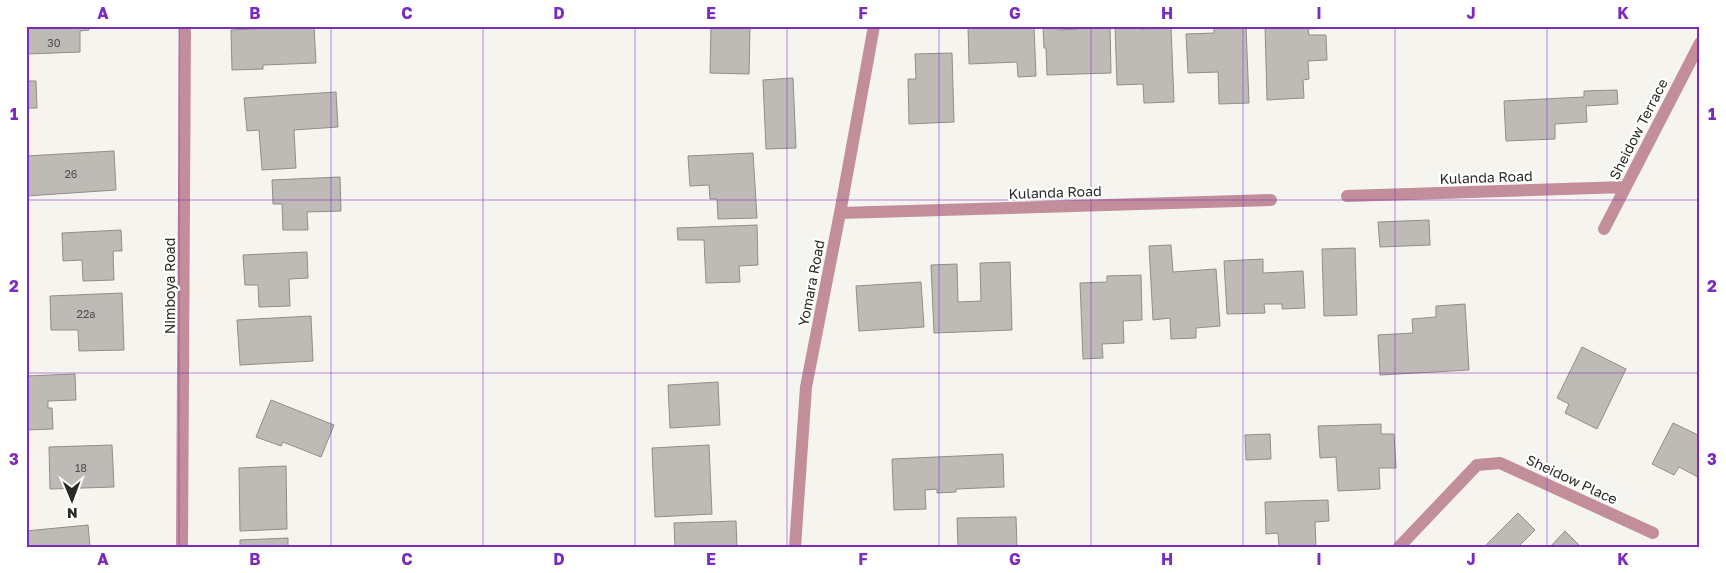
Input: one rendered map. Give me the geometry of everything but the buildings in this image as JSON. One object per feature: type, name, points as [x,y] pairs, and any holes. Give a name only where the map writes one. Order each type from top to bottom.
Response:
[{"type":"street","name":"Nimboya Road","points":[[182,547],[185,26]]},
{"type":"street","name":"Yomara Road","points":[[795,547],[806,388],[874,26]]},
{"type":"street","name":"Sheidow Terrace","points":[[1604,229],[1700,44]]},
{"type":"street","name":"Kulanda Road","points":[[1347,196],[1625,187]]},
{"type":"street","name":"Kulanda Road","points":[[840,213],[1271,200]]},
{"type":"street","name":"Sheidow Place","points":[[1399,547],[1477,466],[1500,463],[1653,532]]}]
